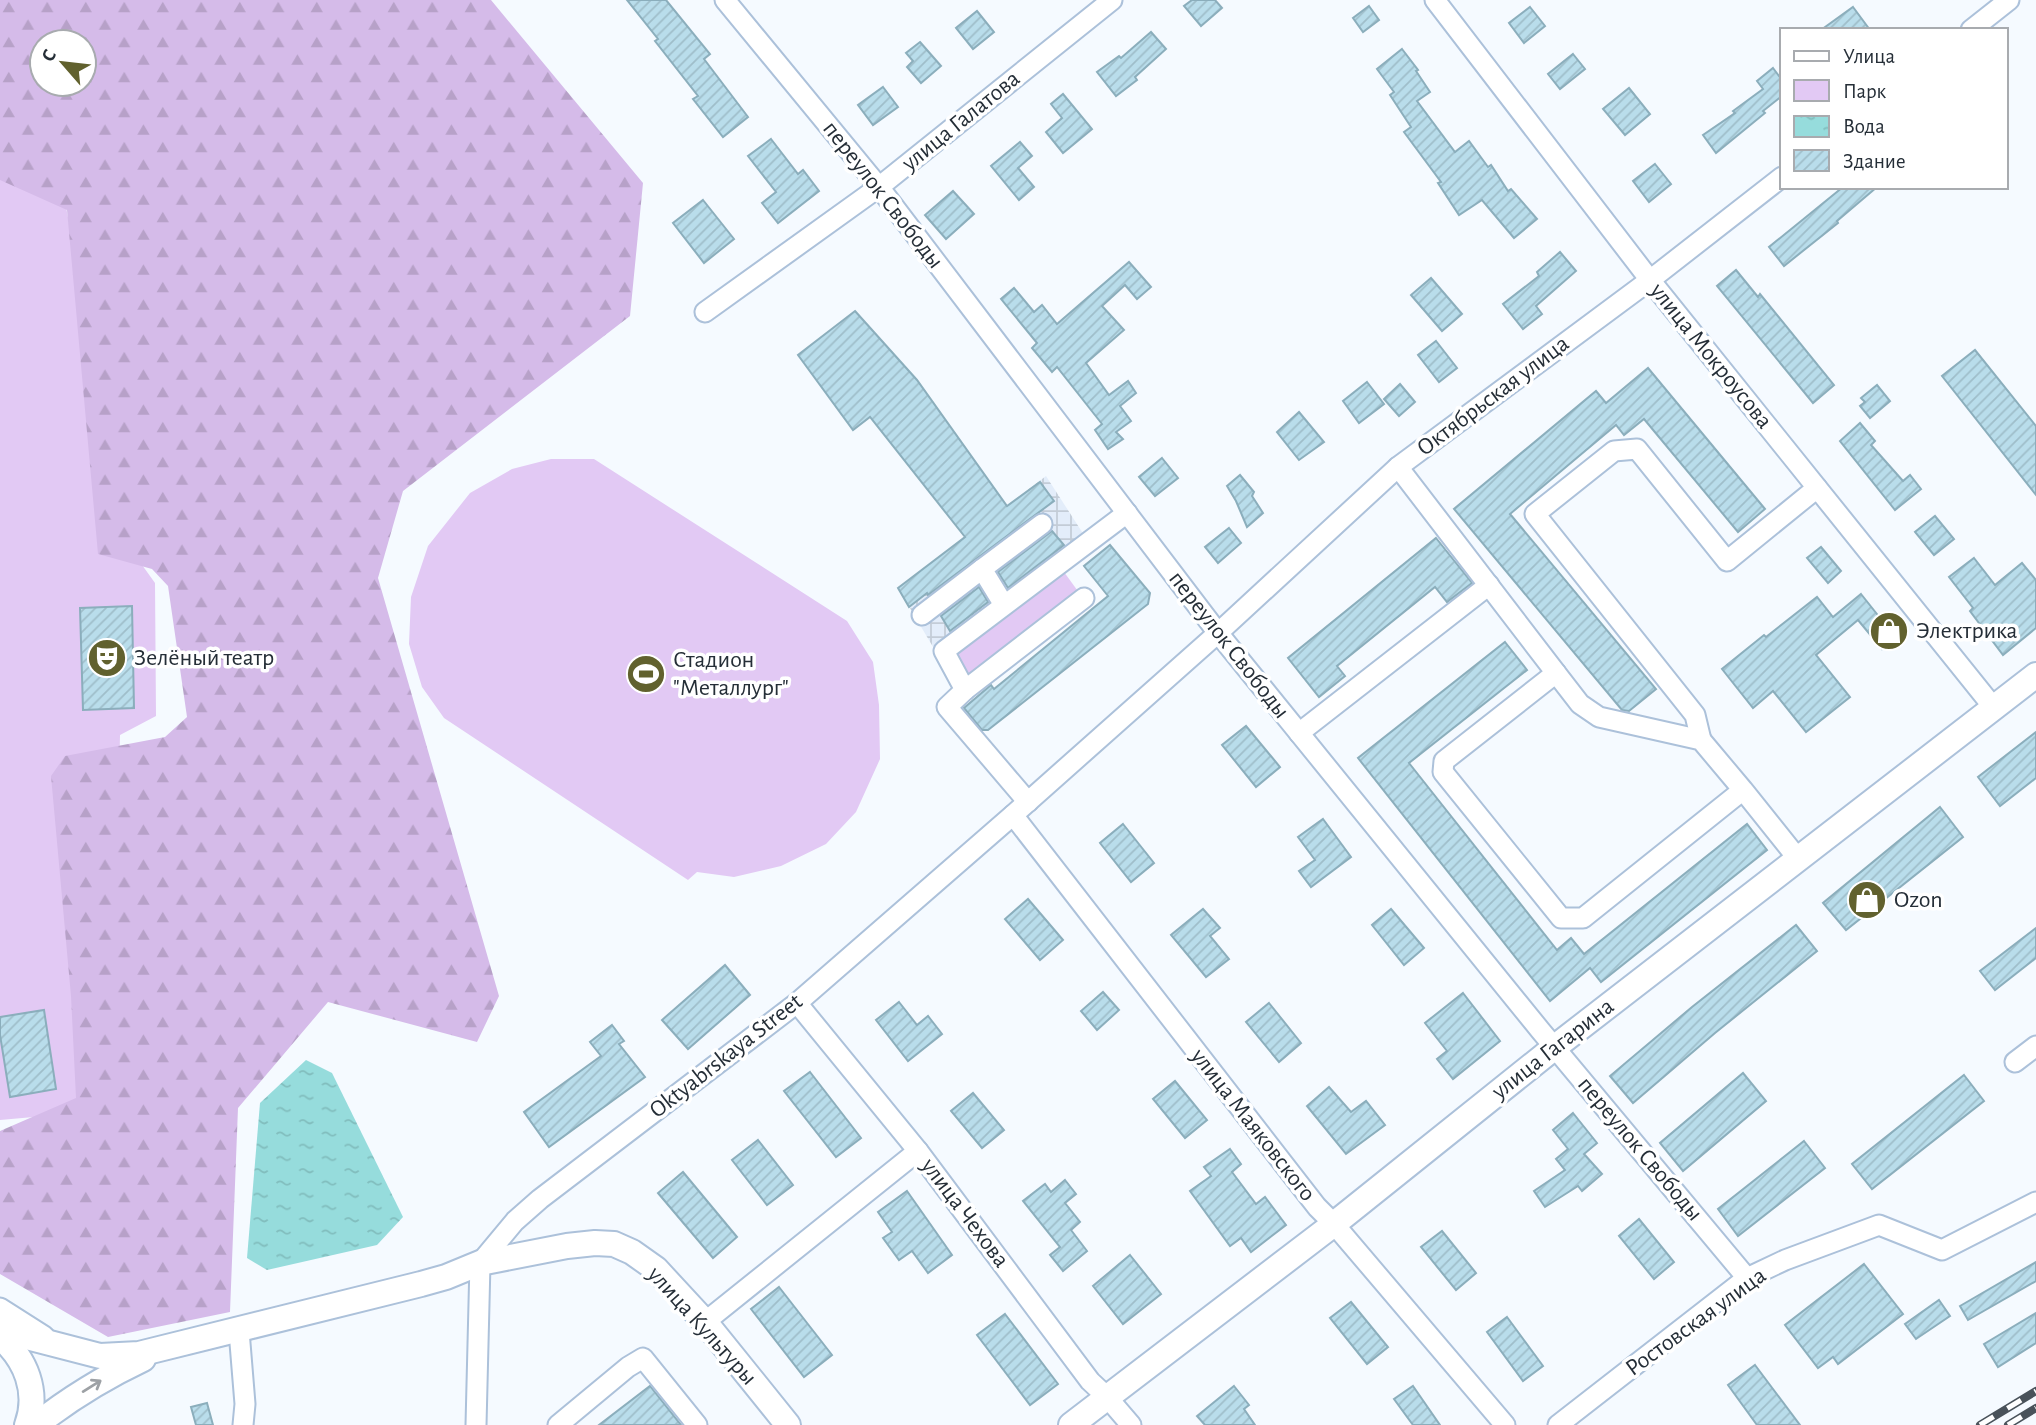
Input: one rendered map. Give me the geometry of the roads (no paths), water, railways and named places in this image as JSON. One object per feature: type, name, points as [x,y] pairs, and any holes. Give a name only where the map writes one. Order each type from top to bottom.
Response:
[{"type":"main road","name":"улица Гагарина","points":[[1072,1425],[1334,1224],[1555,1047],[2036,675]]},
{"type":"main road","name":"улица Культуры","points":[[480,1263],[595,1243],[614,1244],[632,1252],[656,1269],[705,1322],[788,1425]]},
{"type":"main road","name":"Oktyabrskaya Street","points":[[166,1348],[434,1281],[480,1263]]},
{"type":"main road","points":[[3,1336],[100,1356],[118,1357],[166,1348]]},
{"type":"main road","points":[[3,1336],[20,1359],[29,1378],[32,1395],[27,1425]]},
{"type":"main road","points":[[36,1425],[98,1382],[166,1348]]},
{"type":"street","name":"переулок Свободы","points":[[725,0],[879,187],[1218,633],[1555,1047],[1748,1278]]},
{"type":"street","name":"улица Галатова","points":[[705,312],[879,187],[1112,0]]},
{"type":"street","name":"улица Мокроусова","points":[[1435,0],[1650,280],[1994,708]]},
{"type":"street","points":[[1974,28],[2009,0]]},
{"type":"street","name":"Октябрьская улица","points":[[1218,633],[1398,467],[1650,280],[1780,179]]},
{"type":"street","points":[[1799,860],[1701,740],[1695,715],[1535,514],[1614,452],[1637,449],[1727,561],[1817,488]]},
{"type":"street","points":[[1398,467],[1580,704],[1599,717],[1701,740]]},
{"type":"street","points":[[1084,598],[965,690],[944,651],[1127,513]]},
{"type":"street","points":[[922,615],[1042,524]]},
{"type":"street","points":[[982,569],[1004,605]]},
{"type":"street","points":[[1299,733],[1489,585]]},
{"type":"street","name":"Oktyabrskaya Street","points":[[480,1263],[514,1221],[797,1003],[1021,809],[1218,633]]},
{"type":"street","points":[[1556,673],[1444,761],[1443,772],[1561,918],[1583,918],[1743,790]]},
{"type":"street","name":"улица Маяковского","points":[[965,690],[947,707],[1021,809],[1317,1207],[1505,1425]]},
{"type":"street","name":"улица Чехова","points":[[797,1003],[918,1151],[1090,1381],[1131,1425]]},
{"type":"street","points":[[2015,1062],[2036,1046]]},
{"type":"street","points":[[705,1322],[918,1151]]},
{"type":"street","name":"Ростовская улица","points":[[1558,1425],[1748,1278],[1785,1260],[1879,1226],[1942,1250],[2036,1202]]},
{"type":"street","points":[[476,1425],[480,1263]]},
{"type":"street","points":[[0,1308],[70,1349]]},
{"type":"street","points":[[239,1331],[245,1404],[243,1425]]},
{"type":"street","points":[[558,1425],[643,1357],[697,1425]]},
{"type":"water","points":[[306,1060],[332,1073],[403,1217],[377,1245],[267,1270],[247,1258],[260,1103]]},
{"type":"railway","points":[[1980,1425],[2036,1391]]},
{"type":"railway","points":[[2008,1425],[2036,1408]]},
{"type":"place","name":"Электрика","points":[[1889,631]]},
{"type":"place","name":"Зелёный театр","points":[[107,658]]},
{"type":"place","name":"Стадион \"Металлург\"","points":[[646,674]]},
{"type":"place","name":"Ozon","points":[[1867,900]]}]
